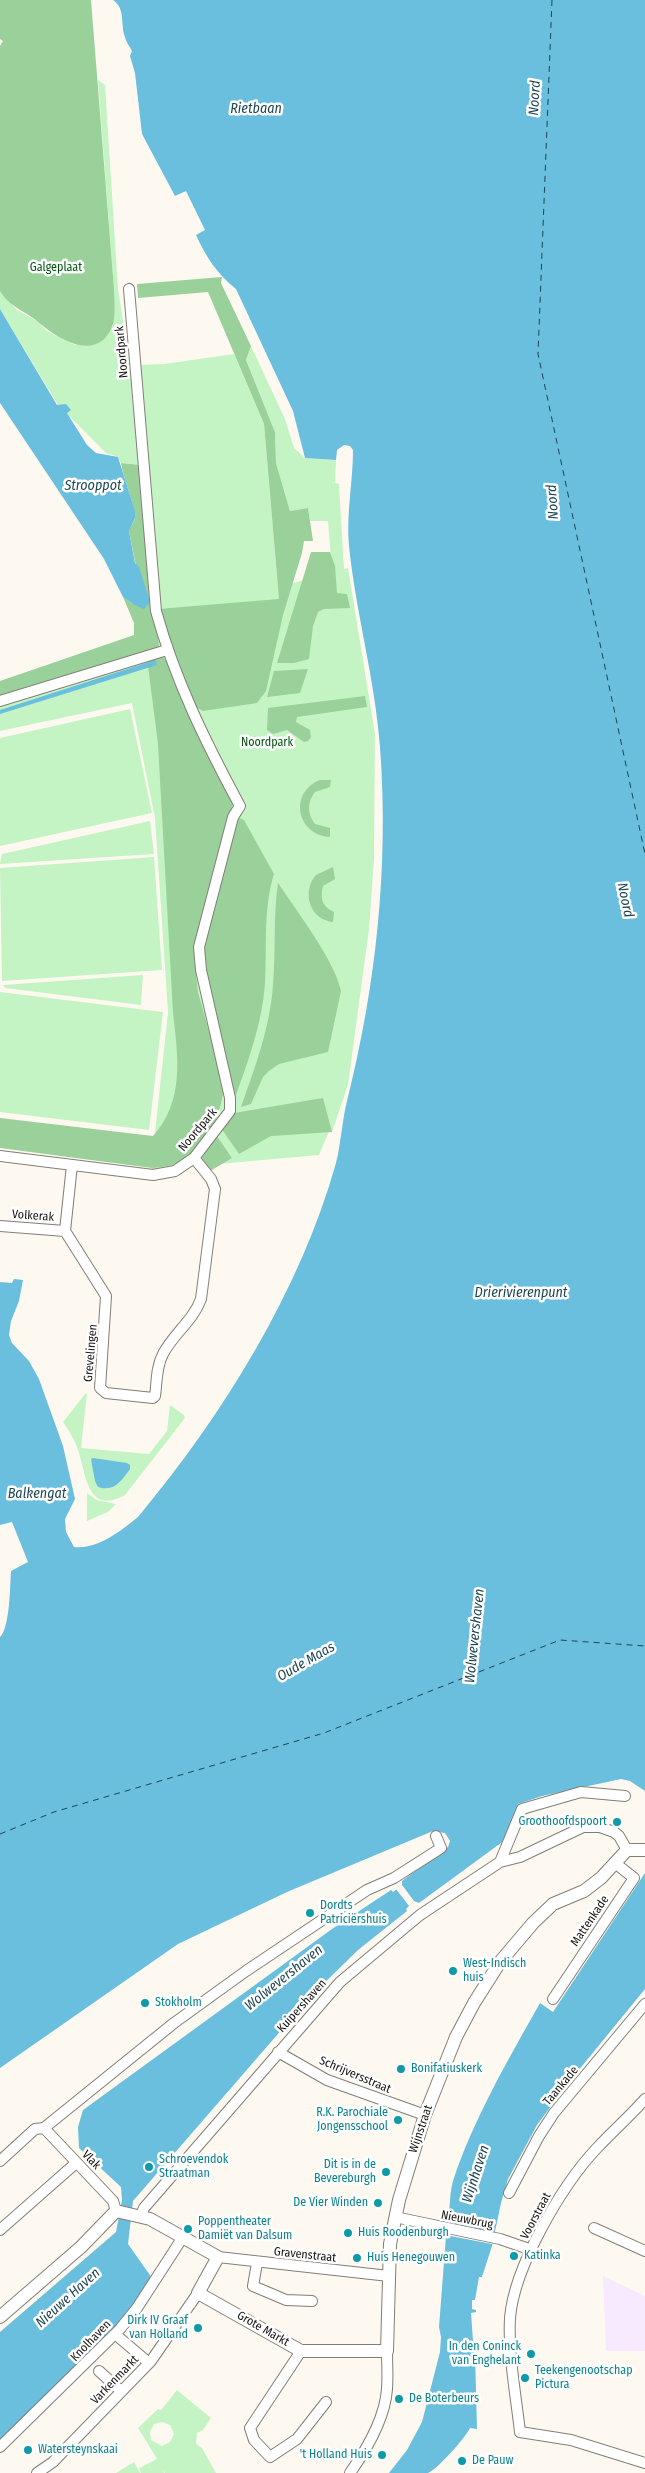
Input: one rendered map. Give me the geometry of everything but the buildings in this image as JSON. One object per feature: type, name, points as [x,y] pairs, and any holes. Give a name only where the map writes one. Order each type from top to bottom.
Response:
[{"type":"street","name":"Noordpark","points":[[0,1156],[164,1174],[175,1171],[194,1158],[230,1111],[230,1098],[201,970],[199,947],[233,817],[240,806],[194,716],[167,650],[156,611],[129,290]]},
{"type":"street","points":[[0,701],[167,650]]},
{"type":"street","name":"Grevelingen","points":[[65,1231],[106,1296],[100,1388],[106,1393],[153,1398],[155,1396],[159,1363],[163,1354],[194,1314],[201,1300],[215,1188],[211,1179],[194,1158]]},
{"type":"street","points":[[65,1231],[72,1165]]},
{"type":"street","name":"Volkerak","points":[[0,1226],[65,1231]]},
{"type":"street","points":[[500,1862],[522,1809],[581,1792],[625,1796]]},
{"type":"street","name":"Kuipershaven","points":[[137,2215],[340,1982],[420,1915],[500,1862],[520,1857],[588,1826],[614,1832],[627,1850]]},
{"type":"street","points":[[0,2161],[35,2129],[44,2128],[174,2023],[246,1971],[367,1890],[394,1878],[441,1848],[436,1836]]},
{"type":"street","points":[[627,1850],[645,1850]]},
{"type":"street","name":"Wijnstraat","points":[[350,2473],[362,2456],[383,2409],[387,2391],[390,2244],[412,2152],[456,2038],[474,2003],[500,1962],[533,1923],[553,1904],[584,1891],[601,1878],[627,1850]]},
{"type":"street","name":"Mattenkade","points":[[553,1999],[634,1878],[614,1863]]},
{"type":"street","name":"Taankade","points":[[509,2193],[539,2136],[554,2113],[645,2004]]},
{"type":"street","name":"Schrijversstraat","points":[[278,2052],[327,2080],[425,2115]]},
{"type":"street","name":"Voorstraat","points":[[645,2099],[596,2148],[573,2177],[550,2214],[518,2284],[510,2320],[520,2432],[571,2440],[645,2463]]},
{"type":"street","name":"Vlak","points":[[44,2128],[113,2201],[118,2211]]},
{"type":"street","points":[[0,2230],[76,2163]]},
{"type":"street","points":[[2,2313],[81,2247],[118,2211],[137,2215],[183,2237],[218,2257],[198,2293]]},
{"type":"street","name":"Nieuwbrug","points":[[396,2217],[500,2239],[532,2250]]},
{"type":"street","points":[[594,2228],[643,2250]]},
{"type":"street","name":"Knolhaven","points":[[0,2447],[116,2334],[138,2308],[183,2237]]},
{"type":"street","name":"Gravenstraat","points":[[218,2257],[257,2263],[389,2276]]},
{"type":"street","points":[[257,2263],[253,2286],[286,2300],[312,2301]]},
{"type":"street","name":"Grote Markt","points":[[198,2293],[301,2351],[250,2428],[254,2440],[270,2457],[297,2439],[326,2402]]},
{"type":"street","name":"Varkenmarkt","points":[[37,2473],[54,2462],[149,2363],[198,2293]]},
{"type":"street","points":[[116,2334],[149,2363]]},
{"type":"street","points":[[301,2351],[387,2351]]},
{"type":"street","points":[[99,2371],[121,2391]]},
{"type":"shaded area","points":[[603,2276],[645,2296],[645,2351],[606,2351]]},
{"type":"green space","name":"Galgeplaat","points":[[0,0],[91,0],[115,307],[113,324],[107,336],[98,343],[89,346],[78,345],[57,336],[13,305],[0,291],[0,46],[3,41],[0,39]]},
{"type":"green space","points":[[98,80],[105,85],[118,289],[131,372],[140,465],[121,463],[118,457],[106,453],[58,405],[0,309],[0,291],[17,310],[37,321],[47,331],[75,345],[113,322],[114,289]]},
{"type":"green space","points":[[222,277],[221,283],[251,346],[246,360],[275,432],[276,463],[290,511],[308,508],[313,541],[304,541],[283,615],[266,691],[257,703],[203,711],[192,705],[158,609],[279,599],[264,424],[208,292],[138,298],[137,284]]},
{"type":"green space","name":"Noordpark","points":[[251,346],[285,419],[294,448],[305,458],[336,460],[335,483],[339,484],[344,569],[348,568],[375,734],[374,859],[369,929],[348,1085],[332,1132],[330,1129],[319,1155],[151,1170],[168,1012],[155,818],[132,703],[0,731],[0,706],[138,660],[137,627],[212,606],[158,609],[137,365],[164,364],[234,354],[264,424],[278,587],[335,572],[331,559],[328,521],[310,521],[308,508],[290,511],[276,463],[275,432],[246,360]]},
{"type":"green space","points":[[121,463],[140,465],[159,646],[156,650],[0,696],[0,681],[134,635],[134,623],[123,597],[133,604],[136,566],[129,531],[135,519],[135,513]]},
{"type":"green space","points":[[311,552],[330,552],[335,566],[337,593],[347,594],[350,608],[324,609],[318,612],[313,626],[309,659],[294,663],[277,663]]},
{"type":"green space","points":[[162,656],[168,662],[190,718],[233,803],[194,955],[198,992],[224,1087],[217,1117],[201,1145],[186,1159],[174,1164],[152,1168],[0,1148],[0,1118],[153,1136],[163,1122],[175,1093],[177,1062],[158,744],[147,658]]},
{"type":"green space","points":[[308,669],[300,693],[267,697],[274,671]]},
{"type":"green space","points":[[365,696],[367,707],[297,717],[296,722],[310,730],[311,737],[308,741],[304,742],[287,730],[273,734],[267,730],[268,708]]},
{"type":"green space","points":[[130,709],[152,813],[0,846],[0,738]]},
{"type":"green space","points":[[320,780],[331,780],[330,787],[315,792],[310,800],[309,812],[315,824],[330,828],[330,837],[319,835],[310,829],[304,822],[301,813],[300,803],[303,794],[310,786]]},
{"type":"green space","points":[[239,818],[244,820],[274,874],[268,901],[265,984],[261,1013],[254,1042],[235,1098],[209,1002],[203,947],[235,823]]},
{"type":"green space","points":[[150,821],[154,854],[0,864],[2,854]]},
{"type":"green space","points":[[154,857],[162,970],[2,981],[0,868]]},
{"type":"green space","points":[[333,867],[335,879],[323,886],[322,895],[324,905],[334,912],[333,922],[325,920],[314,911],[310,904],[309,889],[316,875]]},
{"type":"green space","points":[[278,883],[323,951],[331,965],[341,991],[328,1052],[279,1064],[263,1077],[251,1104],[241,1107],[269,1017],[274,972]]},
{"type":"green space","points":[[143,975],[141,1005],[5,988],[3,985]]},
{"type":"green space","points":[[0,992],[163,1012],[149,1130],[0,1112]]},
{"type":"green space","points":[[323,1098],[332,1132],[271,1136],[239,1154],[221,1128],[234,1113]]},
{"type":"green space","points":[[216,1135],[232,1158],[210,1171],[201,1160]]},
{"type":"green space","points":[[85,1394],[87,1394],[81,1448],[149,1454],[167,1431],[170,1405],[184,1415],[185,1418],[125,1495],[112,1500],[103,1500],[90,1489],[77,1446],[63,1422]]},
{"type":"green space","points":[[87,1493],[97,1500],[116,1504],[108,1512],[87,1521]]},
{"type":"green space","points":[[177,2390],[211,2418],[203,2430],[197,2433],[196,2444],[202,2448],[216,2473],[165,2473],[163,2470],[164,2473],[141,2473],[139,2468],[157,2459],[138,2428],[158,2409],[161,2410]],"holes":[[[162,2422],[170,2425],[174,2434],[170,2442],[162,2446],[151,2440],[150,2432],[154,2424]]]},
{"type":"green space","points":[[134,2462],[140,2473],[116,2473]]},
{"type":"water","points":[[113,0],[645,0],[645,1791],[630,1781],[621,1779],[542,1796],[518,1804],[505,1840],[419,1903],[414,1901],[406,1909],[407,1911],[358,1950],[310,1997],[133,2201],[128,2244],[152,2278],[136,2301],[101,2344],[0,2440],[0,2332],[116,2232],[122,2200],[121,2187],[79,2148],[78,2127],[83,2110],[332,1929],[391,1890],[393,1892],[402,1885],[402,1881],[448,1847],[450,1841],[445,1833],[433,1831],[287,1892],[178,1944],[0,2068],[0,1637],[8,1616],[11,1571],[28,1562],[12,1522],[0,1525],[0,1282],[12,1283],[14,1279],[23,1280],[19,1301],[11,1321],[9,1335],[12,1343],[29,1361],[39,1379],[63,1446],[75,1499],[65,1519],[66,1532],[74,1547],[83,1547],[100,1542],[117,1533],[138,1517],[200,1437],[229,1394],[255,1350],[302,1258],[321,1211],[338,1155],[345,1109],[366,1014],[373,970],[381,881],[383,836],[378,722],[349,546],[348,522],[353,450],[350,446],[344,445],[337,450],[336,460],[305,458],[293,411],[236,289],[218,271],[200,243],[196,235],[205,230],[186,191],[175,196],[142,134],[135,73],[130,56],[132,51],[124,32],[120,8]]},
{"type":"water","name":"Strooppot","points":[[0,309],[57,405],[66,404],[71,410],[67,413],[87,445],[96,453],[118,457],[135,511],[135,518],[129,531],[135,563],[139,567],[150,602],[144,609],[123,597],[104,559],[0,403]]},
{"type":"water","points":[[155,660],[157,665],[0,714],[0,710]]},
{"type":"water","points":[[91,1459],[127,1463],[130,1465],[130,1469],[113,1487],[98,1487]]},
{"type":"water","name":"Wijnhaven","points":[[645,1873],[645,1989],[569,2082],[537,2125],[508,2179],[492,2246],[482,2277],[479,2277],[475,2300],[472,2300],[472,2309],[476,2310],[476,2312],[471,2313],[473,2341],[476,2341],[479,2351],[475,2351],[477,2429],[470,2428],[451,2453],[428,2473],[389,2473],[407,2450],[422,2422],[440,2352],[441,2337],[439,2327],[447,2223],[443,2222],[444,2216],[449,2215],[453,2181],[461,2158],[492,2090],[540,2003],[553,2012]]},
{"type":"pier","points":[[402,1885],[414,1901],[409,1906],[396,1889]]},
{"type":"pier","points":[[447,2223],[495,2232],[492,2244],[445,2235]]},
{"type":"ferry route","points":[[552,0],[538,354],[645,854]]},
{"type":"ferry route","points":[[0,1834],[54,1812],[324,1733],[560,1640],[645,1646]]},
{"type":"place","name":"Groothoofdspoort","points":[[617,1822]]},
{"type":"place","name":"Dordts Patriciërshuis","points":[[310,1913]]},
{"type":"place","name":"West-Indisch huis","points":[[453,1971]]},
{"type":"place","name":"Stokholm","points":[[145,2003]]},
{"type":"place","name":"Bonifatiuskerk","points":[[401,2069]]},
{"type":"place","name":"R.K. Parochiale Jongensschool","points":[[398,2120]]},
{"type":"place","name":"Schroevendok Straatman","points":[[149,2167]]},
{"type":"place","name":"Dit is in de Bevereburgh","points":[[386,2172]]},
{"type":"place","name":"De Vier Winden","points":[[378,2203]]},
{"type":"place","name":"Poppentheater Damiët van Dalsum","points":[[188,2229]]},
{"type":"place","name":"Huis Roodenburgh","points":[[348,2233]]},
{"type":"place","name":"Katinka","points":[[514,2256]]},
{"type":"place","name":"Huis Henegouwen","points":[[357,2258]]},
{"type":"place","name":"Dirk IV Graaf van Holland","points":[[198,2328]]},
{"type":"place","name":"In den Coninck van Enghelant","points":[[531,2354]]},
{"type":"place","name":"Teekengenootschap Pictura","points":[[525,2378]]},
{"type":"place","name":"De Boterbeurs","points":[[399,2399]]},
{"type":"place","name":"Watersteynskaai","points":[[28,2450]]},
{"type":"place","name":"'t Holland Huis","points":[[382,2455]]},
{"type":"place","name":"De Pauw","points":[[462,2461]]},
{"type":"water label","name":"Noord","points":[[535,98]]},
{"type":"water label","name":"Rietbaan","points":[[256,109]]},
{"type":"water label","name":"Noord","points":[[553,502]]},
{"type":"water label","name":"Noord","points":[[625,900]]},
{"type":"water label","name":"Drierivierenpunt","points":[[521,1293]]},
{"type":"water label","name":"Balkengat","points":[[37,1494]]},
{"type":"water label","name":"Wolwevershaven","points":[[475,1636]]},
{"type":"water label","name":"Oude Maas","points":[[306,1662]]},
{"type":"water label","name":"Wolwevershaven","points":[[284,1978]]},
{"type":"water label","name":"Nieuwe Haven","points":[[68,2298]]}]
